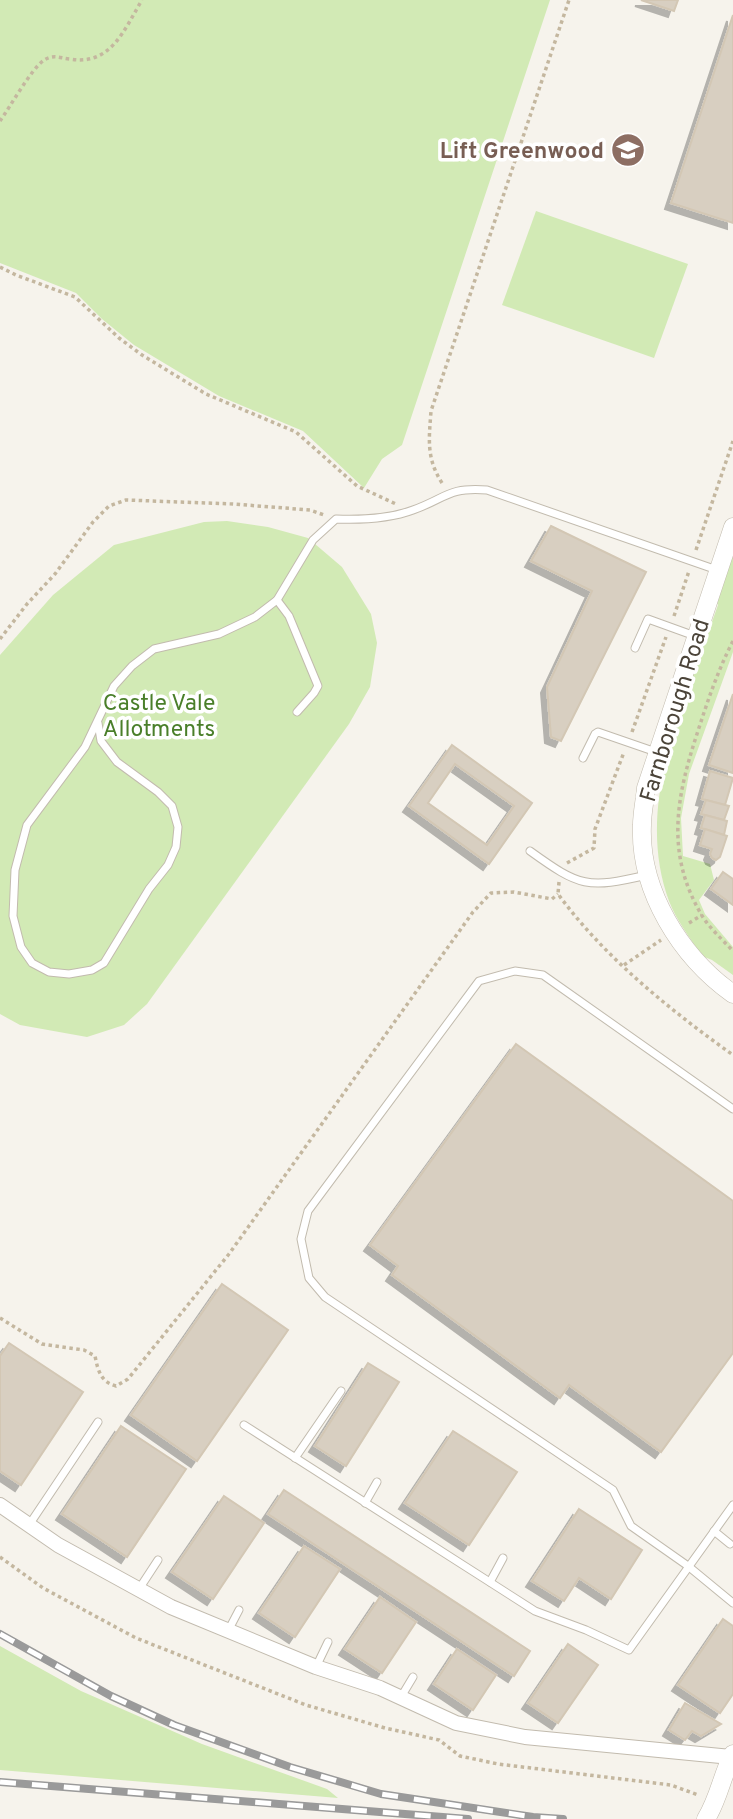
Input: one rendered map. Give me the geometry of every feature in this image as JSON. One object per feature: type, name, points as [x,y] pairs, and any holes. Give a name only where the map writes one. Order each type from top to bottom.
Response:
[{"type":"street","name":"Farnborough Road","points":[[733,527],[646,788],[642,827],[648,874],[661,909],[692,959],[733,994]]},
{"type":"street","points":[[0,1505],[58,1545],[171,1607],[316,1667],[401,1697],[456,1723],[496,1733],[732,1755],[716,1803],[706,1819]]},
{"type":"lane","points":[[97,723],[101,741],[117,762],[158,792],[172,806],[178,827],[176,847],[169,865],[149,889],[104,963],[92,970],[69,974],[49,972],[32,963],[21,947],[13,916],[15,870],[27,825],[85,747],[114,686],[132,666],[154,649],[219,635],[255,617],[277,600],[313,540],[336,519],[367,520],[406,512],[449,492],[466,489],[487,490],[718,570]]},
{"type":"lane","points":[[277,600],[289,616],[317,686],[297,712]]},
{"type":"lane","points":[[635,648],[648,619],[696,636]]},
{"type":"lane","points":[[583,758],[598,732],[657,752]]},
{"type":"lane","points":[[530,851],[561,873],[586,884],[611,883],[648,874]]},
{"type":"lane","points":[[733,1109],[543,975],[515,971],[479,981],[308,1210],[301,1239],[309,1278],[325,1297],[613,1490],[631,1526],[688,1566],[733,1603]]},
{"type":"lane","points":[[295,1458],[341,1391]]},
{"type":"lane","points":[[29,1525],[98,1422]]},
{"type":"lane","points":[[244,1425],[535,1611],[586,1630],[628,1650],[733,1505]]},
{"type":"lane","points":[[365,1503],[377,1482]]},
{"type":"lane","points":[[714,1531],[730,1544]]},
{"type":"lane","points":[[491,1582],[503,1558]]},
{"type":"lane","points":[[139,1589],[158,1560]]},
{"type":"lane","points":[[228,1632],[239,1610]]},
{"type":"lane","points":[[316,1667],[328,1642]]},
{"type":"lane","points":[[401,1697],[413,1676]]},
{"type":"path","points":[[0,121],[41,61],[54,55],[87,61],[108,52],[142,0]]},
{"type":"path","points":[[449,492],[436,474],[428,448],[432,411],[569,0]]},
{"type":"path","points":[[0,267],[75,297],[119,338],[142,355],[206,394],[296,432],[357,486],[394,503],[406,512]]},
{"type":"path","points":[[0,1318],[42,1343],[84,1350],[95,1356],[99,1373],[107,1384],[116,1387],[128,1379],[229,1254],[473,912],[491,893],[514,892],[552,899],[558,894],[561,873],[566,864],[594,848],[595,829],[670,626],[733,441]]},
{"type":"path","points":[[0,639],[55,574],[93,522],[109,506],[126,500],[233,504],[310,510],[336,519]]},
{"type":"path","points":[[733,641],[717,673],[682,781],[678,848],[687,883],[702,915],[733,951]]},
{"type":"path","points":[[558,894],[624,965],[694,1027],[733,1055]]},
{"type":"path","points":[[0,1557],[43,1588],[136,1638],[306,1705],[384,1728],[439,1740],[460,1756],[498,1764],[671,1784],[716,1803]]},
{"type":"green space","points":[[0,0],[550,0],[402,445],[382,459],[364,488],[303,431],[219,396],[134,345],[76,293],[0,263]]},
{"type":"green space","points":[[536,211],[688,264],[654,358],[502,305]]},
{"type":"green space","name":"Castle Vale Allotments","points":[[227,521],[268,527],[308,538],[342,567],[371,614],[377,643],[370,687],[349,724],[147,1004],[124,1025],[87,1037],[20,1025],[0,1014],[0,655],[53,595],[114,545],[204,522]]},
{"type":"green space","points":[[733,548],[733,652],[689,774],[681,818],[683,856],[710,864],[714,880],[699,900],[705,914],[733,947],[733,975],[702,956],[676,915],[669,901],[659,864],[657,826],[660,789],[668,751],[718,605],[715,599]]},
{"type":"green space","points":[[0,1646],[81,1691],[202,1744],[327,1789],[338,1798],[0,1770]]},
{"type":"building","points":[[641,0],[678,0],[674,11]]},
{"type":"building","points":[[733,15],[733,223],[671,203]]},
{"type":"building","points":[[551,526],[646,572],[561,741],[551,737],[547,687],[592,591],[531,561]]},
{"type":"building","points":[[733,694],[733,773],[709,765]]},
{"type":"building","points":[[452,745],[532,803],[489,864],[409,806]],"holes":[[[455,764],[514,806],[487,845],[428,803]]]},
{"type":"building","points":[[710,771],[733,778],[725,805],[702,799]]},
{"type":"building","points":[[706,800],[729,806],[724,820],[701,814]]},
{"type":"building","points":[[705,815],[727,821],[724,835],[701,828]]},
{"type":"building","points":[[705,829],[727,836],[720,857],[716,860],[710,854],[712,849],[700,845]]},
{"type":"building","points":[[723,872],[733,879],[733,905],[711,889]]},
{"type":"building","points":[[516,1044],[733,1201],[733,1353],[661,1452],[569,1385],[560,1398],[392,1275],[398,1266],[370,1245]]},
{"type":"building","points":[[222,1284],[288,1330],[197,1461],[131,1415]]},
{"type":"building","points":[[9,1343],[83,1392],[21,1485],[0,1471],[0,1356]]},
{"type":"building","points":[[368,1363],[399,1382],[346,1466],[315,1446]]},
{"type":"building","points":[[121,1426],[186,1469],[127,1557],[62,1514]]},
{"type":"building","points":[[453,1431],[517,1472],[469,1545],[405,1503]]},
{"type":"building","points":[[284,1490],[530,1651],[514,1676],[268,1514]]},
{"type":"building","points":[[224,1496],[264,1523],[213,1599],[172,1572]]},
{"type":"building","points":[[579,1509],[642,1550],[611,1599],[579,1578],[564,1601],[532,1581]]},
{"type":"building","points":[[304,1546],[340,1569],[295,1637],[259,1613]]},
{"type":"building","points":[[380,1597],[416,1622],[382,1673],[345,1649]]},
{"type":"building","points":[[723,1619],[733,1626],[733,1694],[720,1713],[678,1685]]},
{"type":"building","points":[[568,1644],[598,1665],[558,1723],[528,1703]]},
{"type":"building","points":[[457,1649],[496,1675],[473,1710],[434,1684]]},
{"type":"building","points":[[685,1703],[721,1724],[701,1736],[692,1731],[685,1740],[669,1730]]},
{"type":"railway","points":[[0,1634],[111,1696],[174,1725],[290,1767],[381,1794],[533,1817],[563,1819]]},
{"type":"railway","points":[[0,1782],[468,1819]]},
{"type":"place","name":"Lift Greenwood","points":[[628,150]]}]
